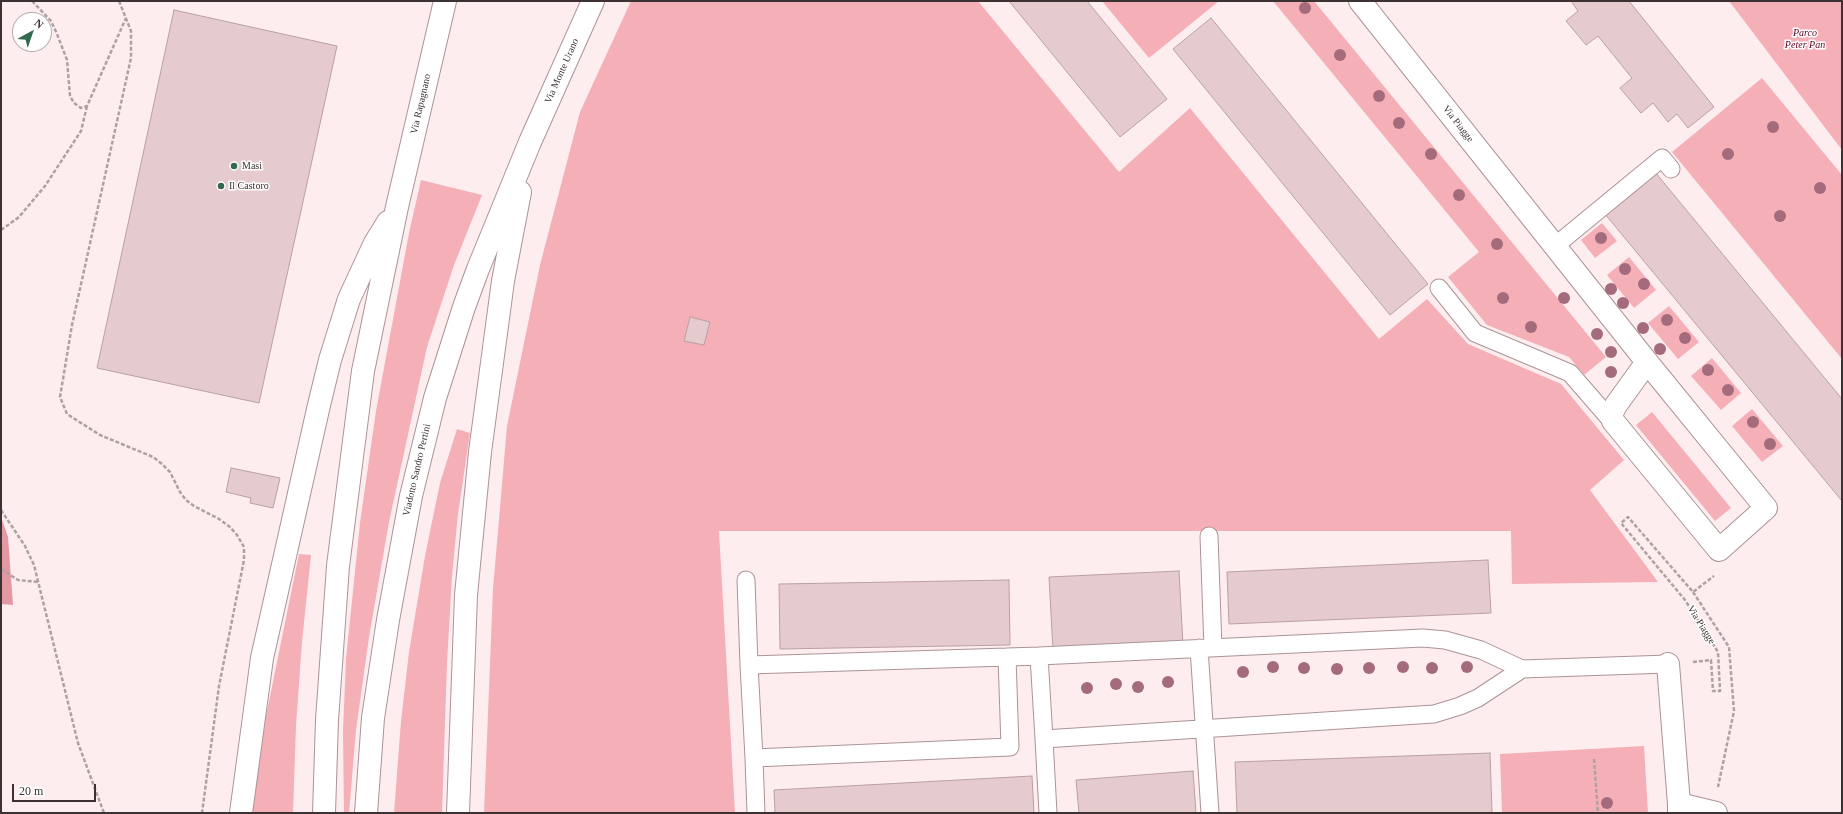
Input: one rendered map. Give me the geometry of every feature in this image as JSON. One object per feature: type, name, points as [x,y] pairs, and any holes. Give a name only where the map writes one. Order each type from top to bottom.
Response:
[{"type":"main road","name":"Via Rapagnano","points":[[397,207],[445,1]]},
{"type":"main road","name":"Via Monte Urano","points":[[530,142],[593,1]]},
{"type":"main road","name":"Via Piagge","points":[[1360,1],[1647,362],[1766,508],[1719,550]]},
{"type":"main road","points":[[458,813],[466,595],[480,452],[502,281],[530,142]]},
{"type":"main road","name":"Viadotto Sandro Pertini","points":[[366,813],[372,724],[377,687],[398,557],[423,444],[435,398],[464,307],[530,142]]},
{"type":"main road","points":[[241,813],[262,658],[307,454],[330,360],[349,299],[359,274],[397,207]]},
{"type":"main road","points":[[324,813],[327,720],[342,526],[363,371],[397,207]]},
{"type":"main road","points":[[1647,362],[1616,405],[1611,415],[1616,426],[1719,550]]},
{"type":"main road","points":[[1668,664],[1679,809],[1715,813]]},
{"type":"lane","points":[[1555,246],[1662,158],[1671,169]]},
{"type":"lane","points":[[1439,288],[1475,333],[1570,373],[1616,426]]},
{"type":"lane","points":[[1209,536],[1205,730],[1210,813]]},
{"type":"lane","points":[[746,580],[756,813]]},
{"type":"lane","points":[[749,665],[1039,656],[1434,639],[1481,650],[1522,669],[1668,664]]},
{"type":"lane","points":[[1039,656],[1048,813]]},
{"type":"lane","points":[[754,758],[1010,747],[1007,657]]},
{"type":"lane","points":[[1044,739],[1205,730],[1440,712],[1460,706],[1478,698],[1522,669]]},
{"type":"path","points":[[32,1],[51,21],[61,42],[67,60],[69,91],[72,100],[81,108],[87,106]]},
{"type":"path","points":[[119,1],[131,31],[131,58],[72,326],[60,397],[67,414],[100,435],[153,457],[162,464],[170,472],[180,492],[186,500],[230,527],[238,535],[244,547],[244,560],[219,686],[202,813]]},
{"type":"path","points":[[1,230],[19,216],[45,186],[81,131],[87,106],[126,18]]},
{"type":"path","points":[[1,510],[25,546],[34,565],[78,743],[104,813]]},
{"type":"path","name":"Via Piagge","points":[[1668,664],[1711,660],[1713,691],[1720,691],[1718,652],[1685,600],[1621,523],[1628,517],[1693,592],[1729,564],[1719,550]]},
{"type":"path","points":[[1,569],[18,580],[38,582]]},
{"type":"path","points":[[1693,592],[1729,647],[1734,711],[1715,813]]},
{"type":"path","points":[[1594,759],[1598,813]]},
{"type":"green space","points":[[631,1],[978,1],[1119,172],[1190,108],[1379,339],[1427,299],[1468,344],[1561,384],[1624,460],[1590,490],[1658,582],[1512,584],[1511,531],[719,531],[735,813],[484,813],[493,589],[507,426],[540,265],[580,112]]},
{"type":"green space","points":[[1102,1],[1219,1],[1149,58]]},
{"type":"green space","points":[[1273,1],[1314,1],[1606,357],[1584,375],[1569,357],[1487,325],[1448,277],[1479,252]]},
{"type":"green space","name":"Parco Peter Pan","points":[[1729,1],[1842,1],[1842,150]]},
{"type":"green space","points":[[1762,78],[1842,175],[1842,359],[1672,152]]},
{"type":"green space","points":[[421,180],[482,195],[454,265],[427,347],[389,522],[369,637],[356,730],[349,813],[344,813],[343,731],[346,659],[360,523],[376,411],[409,233]]},
{"type":"green space","points":[[1602,223],[1617,241],[1595,258],[1581,240]]},
{"type":"green space","points":[[1629,257],[1656,290],[1634,308],[1607,275]]},
{"type":"green space","points":[[1669,306],[1699,342],[1678,359],[1648,323]]},
{"type":"green space","points":[[1712,358],[1741,393],[1721,410],[1691,376]]},
{"type":"green space","points":[[1752,409],[1783,446],[1762,462],[1732,426]]},
{"type":"green space","points":[[1652,412],[1731,508],[1715,521],[1636,425]]},
{"type":"green space","points":[[457,429],[470,433],[458,514],[452,576],[447,663],[442,813],[394,813],[401,721],[409,652],[425,556],[440,483]]},
{"type":"green space","points":[[299,554],[311,555],[302,642],[296,726],[293,813],[252,813],[266,716]]},
{"type":"green space","points":[[1644,746],[1648,813],[1502,813],[1500,754]]},
{"type":"shaded area","points":[[1,517],[8,537],[13,605],[1,604]]},
{"type":"building","points":[[1009,1],[1087,1],[1167,99],[1120,137]]},
{"type":"building","points":[[1571,1],[1629,1],[1714,107],[1688,128],[1677,114],[1668,122],[1653,103],[1641,113],[1620,88],[1632,78],[1598,36],[1586,45],[1566,21],[1578,11]]},
{"type":"building","name":"Il Castoro","points":[[174,10],[337,46],[259,403],[97,368]]},
{"type":"building","points":[[1211,18],[1428,284],[1390,315],[1173,49]]},
{"type":"building","points":[[1655,172],[1842,399],[1842,501],[1605,214]]},
{"type":"building","points":[[690,317],[710,322],[704,345],[684,341]]},
{"type":"building","points":[[231,468],[280,478],[273,508],[250,503],[251,498],[226,492]]},
{"type":"building","points":[[1488,560],[1491,613],[1229,624],[1227,572]]},
{"type":"building","points":[[1179,571],[1183,645],[1053,651],[1049,577]]},
{"type":"building","points":[[1009,580],[1010,645],[780,649],[779,584]]},
{"type":"building","points":[[1490,753],[1492,813],[1237,813],[1235,762]]},
{"type":"building","points":[[1193,771],[1196,813],[1079,813],[1076,780]]},
{"type":"building","points":[[1032,776],[1034,813],[775,813],[774,790]]},
{"type":"place","name":"Masi","points":[[234,166]]},
{"type":"place","name":"Il Castoro","points":[[221,186]]}]
